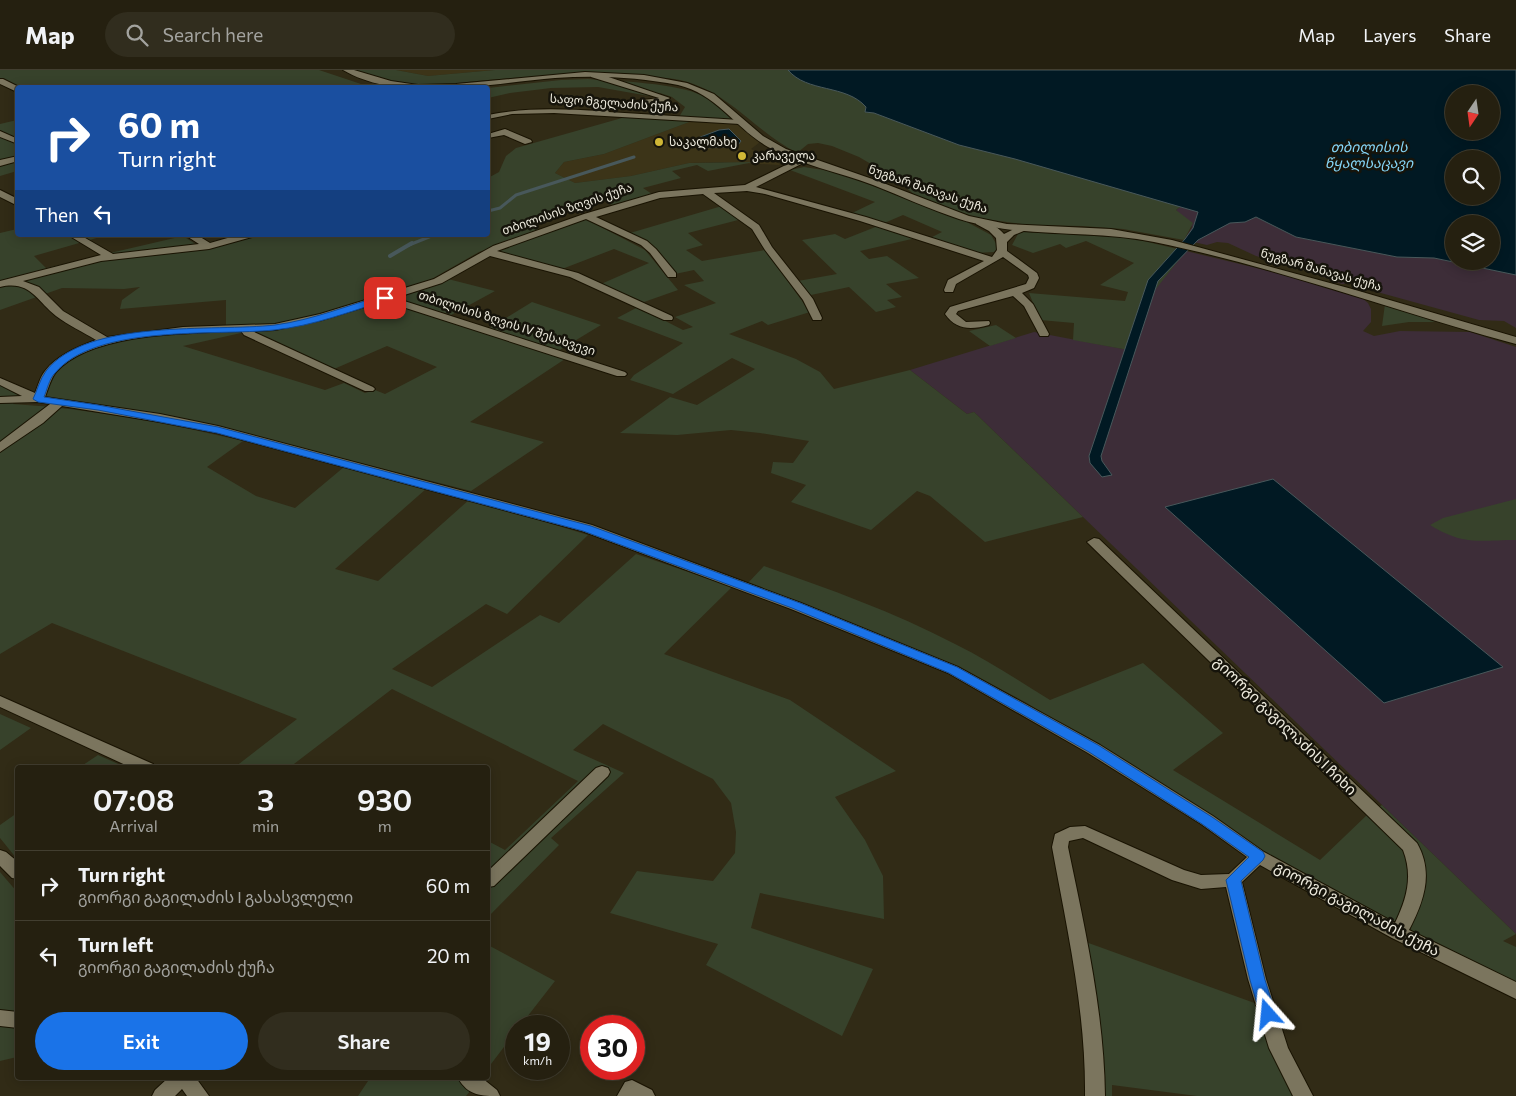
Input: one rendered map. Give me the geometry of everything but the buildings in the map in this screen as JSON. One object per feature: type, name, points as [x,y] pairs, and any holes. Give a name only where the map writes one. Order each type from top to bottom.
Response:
[{"type":"street","name":"ნუგზარ შანავას ქუჩა","points":[[347,70],[385,82],[406,85]]},
{"type":"street","name":"ნუგზარ შანავას ქუჩა","points":[[457,85],[594,74],[648,78],[691,85],[711,93],[723,102],[740,122],[768,143],[979,222],[1023,228],[1095,230],[1171,243],[1387,301],[1516,341]]},
{"type":"street","points":[[594,74],[666,98],[659,102],[611,106],[606,109],[606,113]]},
{"type":"street","points":[[0,81],[15,88]]},
{"type":"street","name":"საფო მგელაძის ქუჩა","points":[[490,117],[512,112],[533,111],[606,113],[740,122]]},
{"type":"street","points":[[490,136],[505,132],[528,142]]},
{"type":"street","points":[[0,134],[15,141]]},
{"type":"street","points":[[747,188],[804,158]]},
{"type":"street","points":[[0,163],[15,159]]},
{"type":"street","name":"თბილისის ზღვის ქუჩა","points":[[38,399],[49,373],[60,362],[82,350],[105,341],[183,330],[275,327],[308,321],[438,281],[488,252],[587,216],[644,198],[747,188],[788,196],[992,260]]},
{"type":"street","points":[[704,191],[747,218],[756,227],[768,248],[808,300],[816,318]]},
{"type":"street","points":[[0,193],[15,201]]},
{"type":"street","points":[[587,216],[644,244],[654,251],[672,274]]},
{"type":"street","points":[[949,290],[952,282],[998,258],[1002,252],[1003,240],[996,230],[979,222]]},
{"type":"street","points":[[1003,240],[1023,228]]},
{"type":"street","points":[[76,237],[111,257]]},
{"type":"street","points":[[193,237],[209,246]]},
{"type":"street","points":[[0,284],[111,257],[209,246],[242,237]]},
{"type":"street","points":[[488,252],[574,275],[668,318]]},
{"type":"street","points":[[985,322],[967,326],[960,324],[950,314],[954,309],[1030,286],[1034,278],[1032,273],[1002,252]]},
{"type":"street","points":[[13,281],[35,289],[60,313],[105,341]]},
{"type":"street","points":[[1015,292],[1028,304],[1044,334]]},
{"type":"street","name":"თბილისის ზღვის IV შესახვევი","points":[[385,298],[621,374]]},
{"type":"street","points":[[245,329],[248,334],[369,389]]},
{"type":"street","name":"გიორგი გაგილაძის ქუჩა","points":[[0,381],[38,399],[160,418],[218,430],[587,528],[796,606],[953,670],[1017,704],[1094,749],[1207,820],[1258,856],[1398,933],[1516,991]]},
{"type":"street","points":[[0,400],[38,399]]},
{"type":"street","points":[[0,448],[23,430],[49,414],[59,402]]},
{"type":"street","name":"გიორგი გაგილაძის I ჩიხი","points":[[1094,542],[1411,848],[1419,870],[1416,889],[1406,919],[1398,933]]},
{"type":"street","points":[[0,702],[140,765]]},
{"type":"street","points":[[490,879],[602,772]]},
{"type":"street","points":[[1096,1096],[1095,1059],[1079,943],[1060,847],[1061,838],[1070,832],[1085,832],[1200,882],[1234,880],[1258,856]]},
{"type":"street","points":[[1234,880],[1257,980],[1279,1048],[1303,1096]]},
{"type":"street","points":[[0,1018],[15,1020]]},
{"type":"street","points":[[162,1096],[179,1080]]},
{"type":"street","points":[[187,1080],[199,1096]]},
{"type":"street","points":[[470,1080],[490,1096]]},
{"type":"street","points":[[627,1096],[632,1088],[645,1096]]},
{"type":"shaded area","points":[[396,70],[495,70],[428,76]]},
{"type":"shaded area","points":[[692,121],[737,123],[760,142],[751,149],[780,164],[689,163],[631,176],[575,183],[555,173],[564,162],[604,154]]},
{"type":"shaded area","points":[[1181,206],[1198,212],[1245,222],[1256,217],[1296,237],[1397,257],[1434,258],[1445,260],[1445,270],[1492,270],[1516,275],[1516,328],[1504,321],[1479,320],[1350,283],[1342,284],[1308,271],[1256,256],[1228,243],[1217,242],[1207,245],[1184,240],[1192,227],[1176,210]]},
{"type":"shaded area","points":[[1186,251],[1290,276],[1361,297],[1368,303],[1371,309],[1371,322],[1363,331],[1374,336],[1400,331],[1470,332],[1516,347],[1516,934],[974,412],[967,414],[910,370],[1034,332],[1134,351],[1154,290]]},
{"type":"green space","points":[[0,70],[319,70],[364,85],[15,85],[0,78]]},
{"type":"green space","points":[[353,70],[396,70],[428,76],[495,70],[803,70],[861,101],[866,107],[865,112],[874,113],[959,145],[1181,206],[1176,210],[1193,223],[1184,240],[1123,229],[1030,225],[977,218],[917,197],[895,178],[859,157],[832,146],[818,143],[808,144],[797,153],[767,134],[713,93],[680,80],[634,75],[579,74],[416,85],[392,81]]},
{"type":"green space","points":[[588,79],[647,83],[679,88],[703,96],[719,107],[733,121],[679,117],[685,107],[672,97],[660,93],[649,96],[598,87],[551,88],[490,98],[490,88]]},
{"type":"green space","points":[[629,116],[692,121],[604,154],[564,162],[555,173],[575,183],[631,176],[689,163],[754,162],[708,171],[697,165],[672,171],[681,178],[643,188],[652,194],[612,205],[595,196],[524,220],[540,230],[479,252],[428,281],[325,314],[274,325],[226,327],[226,300],[120,309],[122,300],[140,287],[124,289],[62,288],[0,310],[0,233],[15,229],[15,237],[100,237],[34,256],[46,268],[179,237],[185,237],[197,245],[229,237],[490,237],[490,177],[499,172],[506,156],[516,148]]},
{"type":"green space","points":[[15,120],[15,172],[0,176],[0,133],[3,132],[0,130],[0,124]]},
{"type":"green space","points":[[804,167],[836,172],[965,221],[991,235],[998,247],[994,252],[974,253],[930,238],[942,232],[903,215],[882,224],[850,214],[875,202],[790,170]]},
{"type":"green space","points":[[722,206],[742,219],[688,233],[703,245],[686,250],[702,261],[765,250],[810,312],[768,325],[762,321],[729,334],[796,359],[820,372],[834,389],[910,370],[967,414],[974,412],[1083,517],[985,542],[930,496],[917,491],[871,530],[791,502],[806,485],[771,473],[773,462],[793,463],[809,441],[731,430],[677,435],[620,433],[670,397],[697,405],[755,369],[732,358],[673,394],[630,380],[634,375],[683,343],[617,318],[638,307],[683,330],[693,327],[675,317],[716,303],[684,285],[704,281],[694,270],[675,274],[657,249],[630,233]]},
{"type":"green space","points":[[586,219],[645,250],[678,290],[644,302],[601,284],[649,263],[614,249],[562,269],[499,252],[501,248]]},
{"type":"green space","points":[[878,226],[916,238],[860,251],[869,259],[887,256],[919,278],[886,284],[902,297],[887,300],[896,307],[876,312],[849,287],[811,295],[798,281],[837,274],[802,240],[835,234],[845,239]]},
{"type":"green space","points":[[1028,230],[1118,235],[1186,251],[1155,290],[1134,351],[1073,340],[1074,323],[1040,320],[1029,293],[1125,301],[1128,292],[1100,285],[1134,263],[1086,241],[1066,248],[1060,244],[1033,253],[1012,245],[1018,234]]},
{"type":"green space","points":[[448,279],[495,291],[451,315],[395,299],[395,296]]},
{"type":"green space","points":[[381,300],[565,359],[470,422],[544,442],[471,491],[222,428],[162,415],[44,397],[56,372],[63,363],[105,343],[184,332],[240,331],[241,333],[183,346],[325,390],[344,383],[365,393],[375,390],[385,394],[437,367],[387,346],[334,369],[253,331],[290,327],[317,321]]},
{"type":"green space","points":[[532,302],[601,325],[558,351],[488,329]]},
{"type":"green space","points":[[1385,304],[1435,322],[1409,322],[1382,326]]},
{"type":"green space","points":[[996,325],[1016,338],[990,346],[969,331]]},
{"type":"green space","points":[[0,384],[21,395],[13,404],[72,409],[129,418],[243,441],[207,467],[256,496],[295,508],[344,467],[426,489],[335,569],[378,581],[470,499],[588,535],[507,614],[486,604],[392,669],[432,687],[540,615],[559,623],[636,554],[732,587],[664,654],[790,700],[896,771],[835,797],[865,840],[883,876],[884,919],[760,893],[751,928],[873,969],[842,1036],[706,965],[718,944],[610,913],[637,871],[713,881],[735,853],[736,832],[731,803],[713,779],[603,724],[573,750],[624,773],[551,838],[559,845],[490,915],[490,842],[505,850],[578,781],[392,689],[293,765],[238,765],[297,719],[52,623],[0,654]]},
{"type":"green space","points":[[1516,499],[1516,540],[1481,541],[1462,539],[1442,532],[1430,525],[1443,518]]},
{"type":"green space","points":[[764,566],[813,583],[932,632],[979,657],[1050,700],[1143,663],[1223,733],[1173,770],[1320,860],[1368,814],[1382,805],[1516,934],[1503,941],[1516,947],[1516,985],[1377,917],[1270,857],[1111,754],[1025,702],[960,668],[799,602],[747,584]]},
{"type":"green space","points":[[0,714],[31,728],[0,750]]},
{"type":"green space","points":[[98,755],[120,765],[83,765]]},
{"type":"green space","points":[[15,814],[15,857],[0,838],[0,825]]},
{"type":"green space","points":[[0,872],[15,890],[15,1057],[0,1061]]},
{"type":"green space","points":[[1083,941],[1260,1005],[1297,1096],[1197,1096],[1112,1085],[1112,1096],[1100,1096]]},
{"type":"green space","points":[[490,946],[555,981],[529,1015],[505,1015],[505,1046],[490,1065]]},
{"type":"green space","points":[[369,1080],[479,1080],[466,1096],[358,1096]]},
{"type":"water","name":"თბილისის წყალსაცავი","points":[[788,70],[1516,70],[1516,275],[1492,270],[1500,270],[1500,215],[1445,215],[1445,260],[1434,258],[1397,257],[1296,237],[1256,217],[1245,222],[1230,223],[1198,240],[1158,281],[1101,456],[1102,461],[1112,475],[1102,477],[1090,463],[1089,456],[1148,280],[1185,239],[1193,228],[1198,212],[1015,159],[959,145],[874,113],[865,112],[866,107],[848,95],[805,82]]},
{"type":"water","points":[[729,129],[741,141],[738,145],[697,147],[687,142],[719,130]]},
{"type":"water","points":[[1273,479],[1503,667],[1384,703],[1165,507]]},
{"type":"waterway","points":[[490,210],[500,208],[516,195],[634,157]]},
{"type":"waterway","points":[[409,245],[429,237]]},
{"type":"waterway","points":[[390,256],[412,243]]},
{"type":"place","name":"საკალმახე","points":[[659,142]]},
{"type":"place","name":"კარაველა","points":[[742,156]]},
{"type":"route","points":[[385,298],[322,317],[275,327],[183,330],[128,336],[105,341],[82,350],[60,362],[49,373],[38,399],[160,418],[218,430],[587,528],[796,606],[953,670],[1017,704],[1094,749],[1207,820],[1258,856],[1234,880],[1257,980],[1268,1014]]}]
